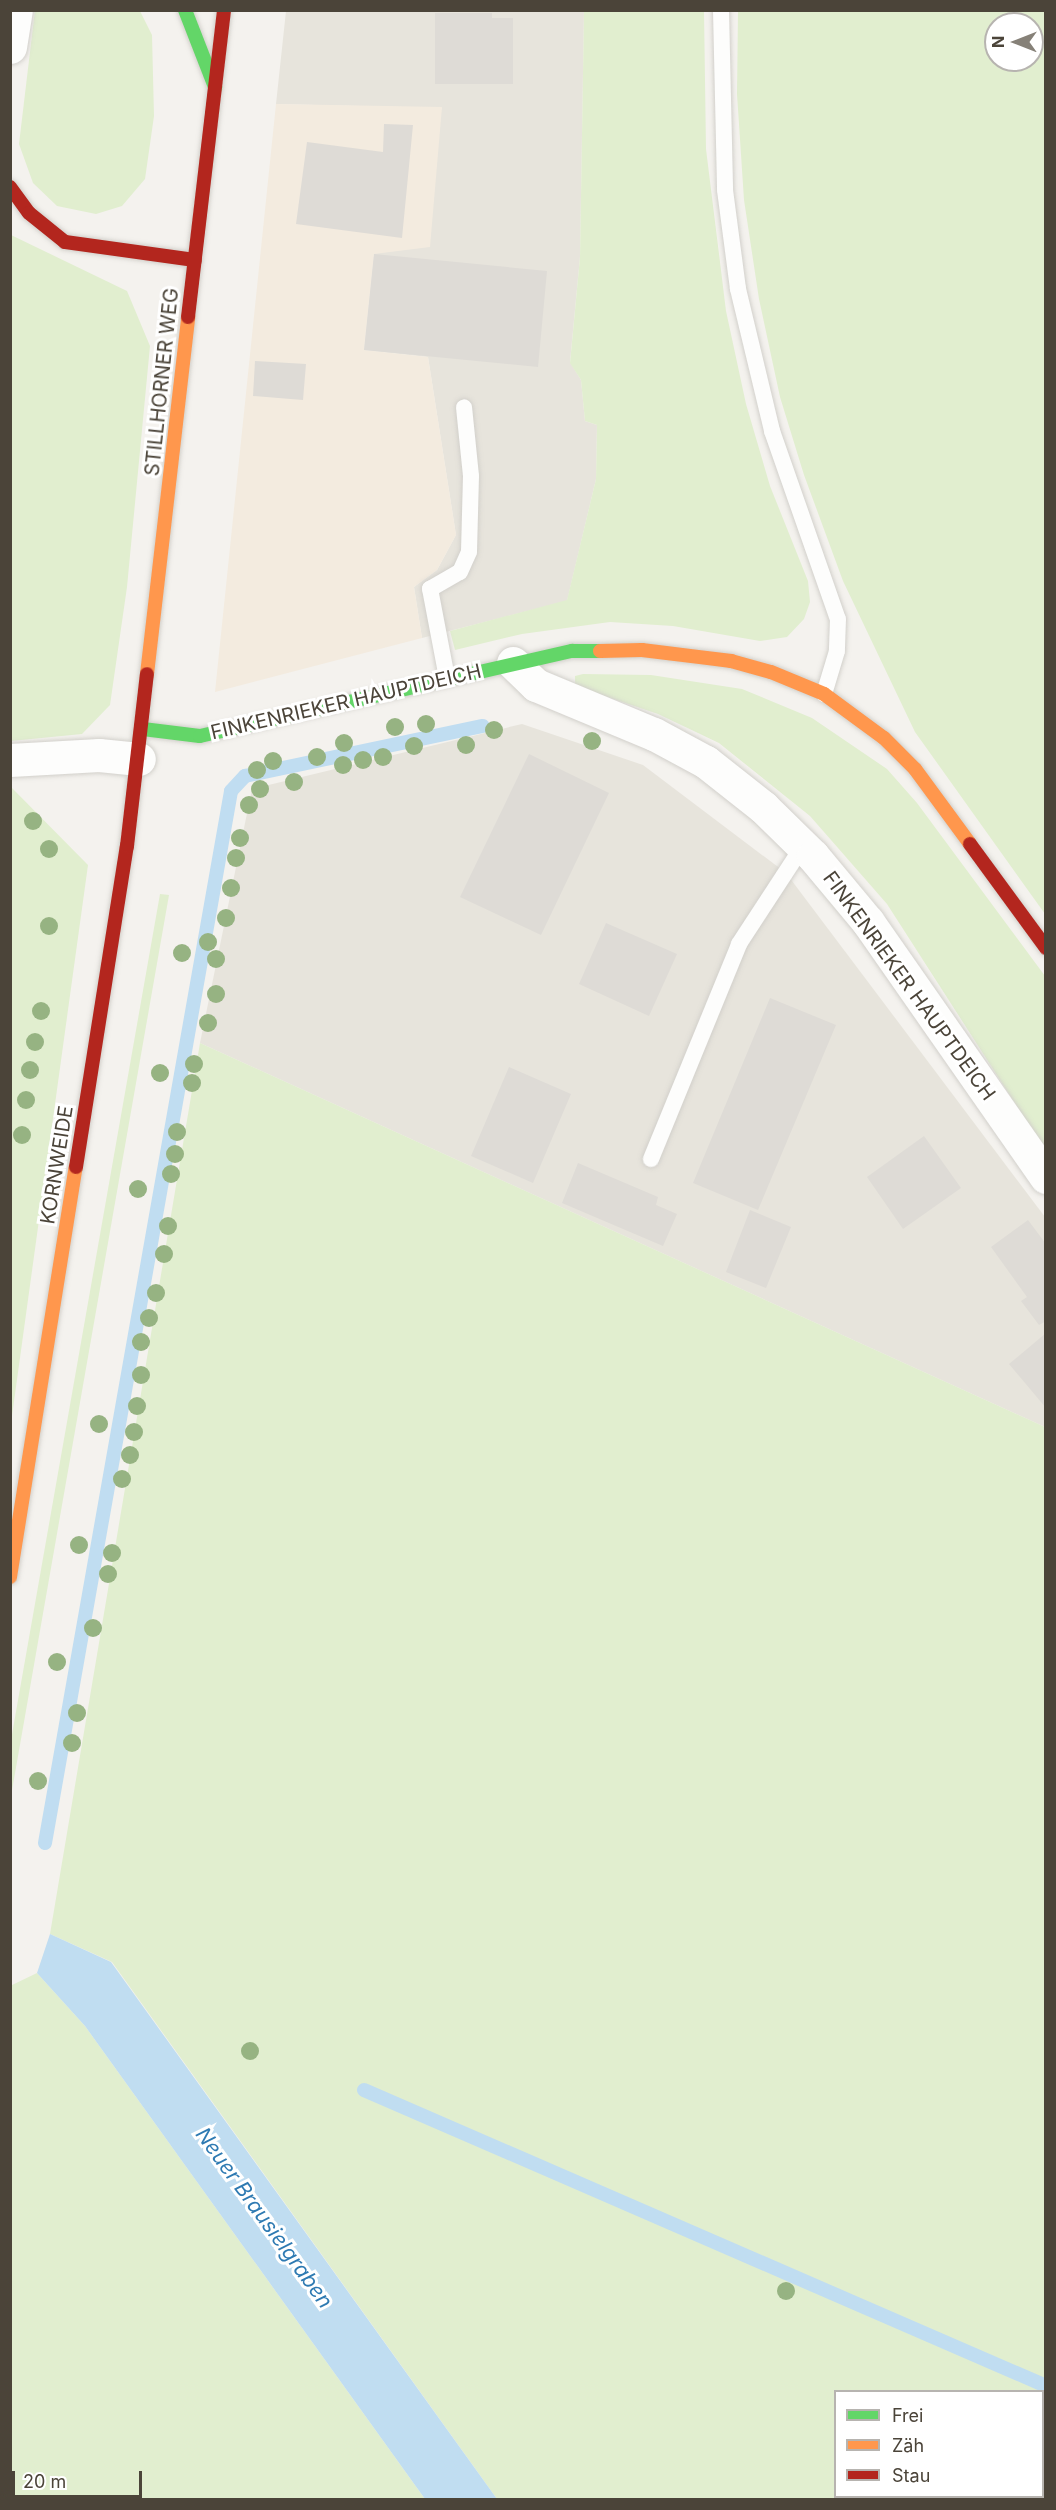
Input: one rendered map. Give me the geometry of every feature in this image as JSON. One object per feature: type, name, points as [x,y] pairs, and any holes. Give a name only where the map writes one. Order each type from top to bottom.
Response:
[{"type":"main road","points":[[185,10],[215,87]]},
{"type":"main road","name":"STILLHORNER WEG","points":[[141,744],[224,10]]},
{"type":"main road","points":[[10,187],[29,213],[64,242],[195,260]]},
{"type":"main road","name":"FINKENRIEKER HAUPTDEICH","points":[[141,744],[200,736],[572,651],[680,653],[771,672],[824,694],[884,738],[915,769],[1046,948]]},
{"type":"main road","name":"KORNWEIDE","points":[[10,1577],[141,744]]},
{"type":"street","points":[[10,47],[16,10]]},
{"type":"street","name":"FINKENRIEKER HAUPTDEICH","points":[[513,663],[536,685],[654,734],[706,762],[763,807],[803,846],[868,922],[1046,1177]]},
{"type":"street","points":[[10,760],[99,755],[141,744]]},
{"type":"lane","points":[[721,10],[725,190],[738,289],[772,431],[838,619],[837,651],[824,694]]},
{"type":"lane","points":[[447,678],[430,589],[460,572],[469,552],[471,476],[464,406]]},
{"type":"lane","points":[[651,1159],[739,944],[803,846]]},
{"type":"shaded area","points":[[286,11],[584,11],[580,257],[570,362],[581,380],[585,421],[597,425],[596,479],[567,601],[422,638],[414,587],[437,570],[456,535],[428,357],[364,350],[374,254],[442,108],[276,104]]},
{"type":"shaded area","points":[[276,104],[442,107],[430,247],[374,254],[364,350],[428,357],[456,535],[437,570],[414,587],[422,638],[215,692]]},
{"type":"shaded area","points":[[522,724],[643,765],[786,873],[1045,1217],[1045,1427],[200,1043],[252,789]]},
{"type":"green space","points":[[35,10],[140,11],[152,35],[154,116],[145,179],[122,206],[96,214],[57,206],[33,183],[19,144]]},
{"type":"green space","points":[[584,11],[704,11],[706,149],[726,311],[746,404],[770,486],[808,581],[810,602],[804,619],[787,637],[760,641],[673,626],[610,622],[522,634],[455,650],[450,631],[567,600],[596,479],[597,425],[585,421],[581,380],[570,363],[580,257]]},
{"type":"green space","points":[[738,11],[1045,11],[1045,914],[915,732],[843,581],[804,475],[780,397],[759,299],[744,200],[737,94]]},
{"type":"green space","points":[[11,235],[127,291],[150,346],[127,587],[110,705],[82,734],[11,741]]},
{"type":"green space","points":[[583,674],[651,675],[742,689],[812,718],[887,769],[917,803],[1045,976],[1045,1150],[887,904],[810,816],[719,743],[658,714],[584,689],[575,684],[575,676]]},
{"type":"green space","points":[[11,787],[88,865],[11,1423]]},
{"type":"green space","points":[[160,894],[169,895],[11,1796],[11,1740]]},
{"type":"green space","points":[[200,1043],[1045,1427],[1045,2499],[497,2499],[112,1962],[50,1934]]},
{"type":"green space","points":[[37,1973],[85,2026],[425,2499],[11,2499],[10,1986]]},
{"type":"water","name":"Neuer Brausielgraben","points":[[50,1934],[111,1962],[497,2499],[425,2499],[85,2026],[37,1973]]},
{"type":"building","points":[[435,13],[492,13],[492,18],[513,18],[513,84],[435,84]]},
{"type":"building","points":[[384,124],[413,125],[402,238],[296,224],[307,142],[383,152]]},
{"type":"building","points":[[374,254],[547,271],[538,367],[364,350]]},
{"type":"building","points":[[255,361],[306,364],[303,400],[253,396]]},
{"type":"building","points":[[529,754],[609,793],[541,935],[460,897]]},
{"type":"building","points":[[606,923],[677,954],[649,1016],[579,984]]},
{"type":"building","points":[[770,998],[836,1025],[758,1210],[693,1183]]},
{"type":"building","points":[[509,1067],[571,1094],[533,1183],[471,1156]]},
{"type":"building","points":[[924,1136],[961,1188],[903,1229],[867,1177]]},
{"type":"building","points":[[578,1163],[658,1197],[656,1205],[677,1214],[663,1246],[562,1203]]},
{"type":"building","points":[[750,1210],[791,1227],[766,1288],[726,1272]]},
{"type":"building","points":[[1028,1220],[1046,1244],[1046,1321],[1039,1325],[1021,1301],[1027,1297],[991,1247]]},
{"type":"building","points":[[1046,1333],[1046,1408],[1009,1364]]},
{"type":"waterway","points":[[45,1843],[231,791],[245,776],[483,726]]},
{"type":"waterway","points":[[364,2090],[1046,2386]]},
{"type":"traffic: fast","points":[[185,10],[215,87]]},
{"type":"traffic: fast","points":[[143,729],[200,736],[572,651],[600,651]]},
{"type":"traffic: slow","points":[[147,674],[188,317]]},
{"type":"traffic: slow","points":[[600,651],[642,650],[731,661],[771,672],[824,694],[884,738],[915,769],[970,844]]},
{"type":"traffic: slow","points":[[10,1577],[76,1167]]},
{"type":"traffic: jam","points":[[188,317],[224,10]]},
{"type":"traffic: jam","points":[[10,187],[29,213],[65,242],[195,260]]},
{"type":"traffic: jam","points":[[76,1167],[127,846],[147,674]]},
{"type":"traffic: jam","points":[[970,844],[1046,948]]}]
